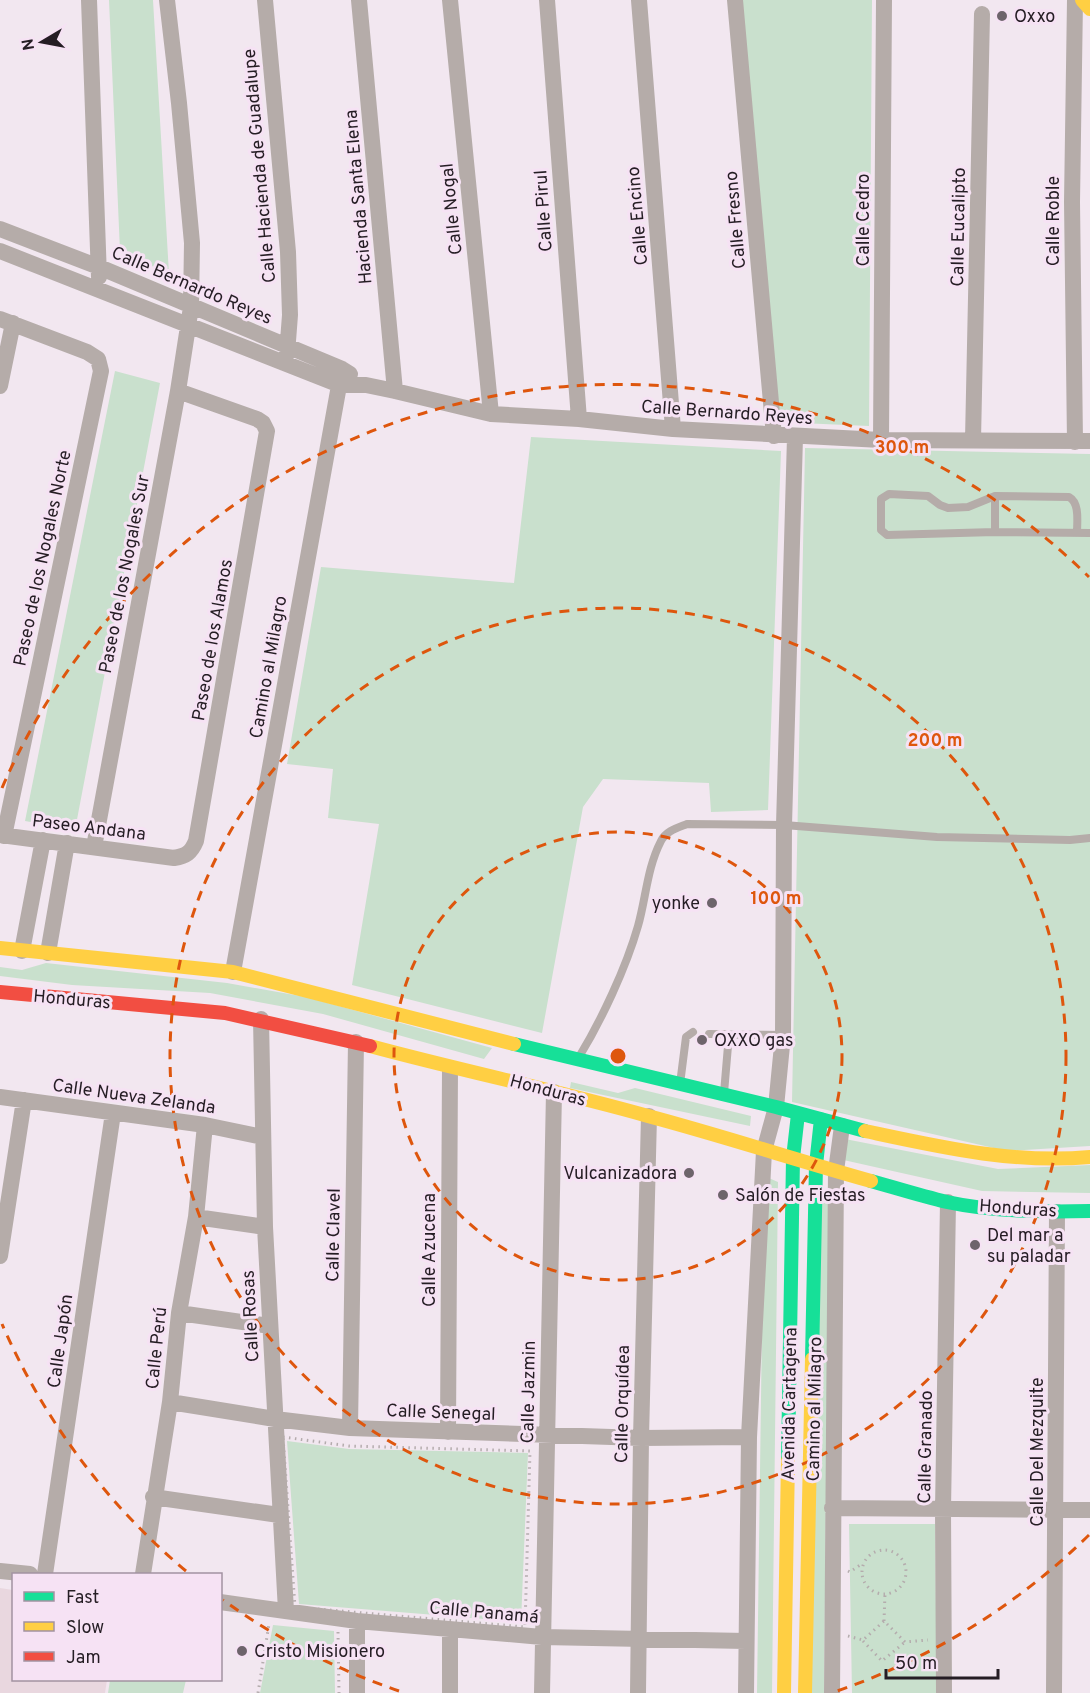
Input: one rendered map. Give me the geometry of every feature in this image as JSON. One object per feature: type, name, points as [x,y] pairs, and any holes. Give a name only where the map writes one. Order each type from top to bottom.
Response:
[{"type":"street","points":[[89,0],[99,290]]},
{"type":"street","name":"Paseo de los Nogales Sur","points":[[94,846],[178,391],[191,307],[192,243],[167,0]]},
{"type":"street","name":"Calle Hacienda de Guadalupe","points":[[265,0],[288,252],[290,315],[286,364]]},
{"type":"street","name":"Hacienda Santa Elena","points":[[359,0],[395,391]]},
{"type":"street","name":"Calle Nogal","points":[[450,0],[491,414]]},
{"type":"street","name":"Calle Pirul","points":[[547,0],[579,419]]},
{"type":"street","name":"Calle Encino","points":[[639,0],[673,429]]},
{"type":"street","name":"Calle Fresno","points":[[735,0],[774,436]]},
{"type":"street","name":"Calle Cedro","points":[[881,440],[884,0]]},
{"type":"street","name":"Calle Roble","points":[[1075,0],[1072,202],[1083,442]]},
{"type":"street","points":[[1082,0],[1090,9]]},
{"type":"street","name":"Calle Eucalipto","points":[[973,440],[982,14]]},
{"type":"street","name":"Calle Bernardo Reyes","points":[[0,229],[99,267],[288,346],[341,377]]},
{"type":"street","name":"Calle Bernardo Reyes","points":[[0,251],[286,364],[491,414],[795,437],[1083,442]]},
{"type":"street","points":[[0,386],[7,321]]},
{"type":"street","name":"Paseo de los Nogales Norte","points":[[2,836],[100,378],[98,359],[87,352],[7,321]]},
{"type":"street","name":"Camino al Milagro","points":[[233,972],[341,377]]},
{"type":"street","name":"Paseo de los Alamos","points":[[174,858],[185,856],[192,851],[196,841],[267,442],[267,431],[263,423],[257,419],[178,391]]},
{"type":"street","points":[[746,1693],[749,1437],[764,1151],[776,1107],[783,1035],[784,825],[795,437]]},
{"type":"street","name":"Paseo Andana","points":[[2,836],[174,858]]},
{"type":"street","points":[[22,951],[43,840]]},
{"type":"street","points":[[48,953],[67,843]]},
{"type":"street","name":"Honduras","points":[[0,948],[233,972],[506,1042],[571,1068],[680,1085],[776,1107],[842,1126],[952,1150],[1009,1158],[1056,1160],[1090,1157]]},
{"type":"street","name":"Honduras","points":[[0,992],[225,1013],[261,1019],[450,1068],[497,1067],[554,1092],[649,1116],[764,1151],[948,1202],[1005,1209],[1090,1211]]},
{"type":"street","name":"Calle Rosas","points":[[261,1019],[265,1227],[279,1515],[290,1609]]},
{"type":"street","name":"Calle Clavel","points":[[350,1428],[356,1042]]},
{"type":"street","points":[[497,1067],[506,1042]]},
{"type":"street","name":"Calle Azucena","points":[[448,1432],[450,1068]]},
{"type":"street","points":[[554,1092],[571,1068]]},
{"type":"street","name":"Calle Jazmin","points":[[542,1693],[554,1092]]},
{"type":"street","name":"Calle Nueva Zelanda","points":[[0,1097],[205,1125],[263,1137]]},
{"type":"street","points":[[0,1256],[24,1100]]},
{"type":"street","name":"Calle Japón","points":[[45,1573],[113,1113]]},
{"type":"street","name":"Avenida Cartagena","points":[[784,1693],[793,1158],[798,1114]]},
{"type":"street","name":"Calle Orquídea","points":[[639,1693],[641,1438],[649,1116]]},
{"type":"street","name":"Avenida Cartagena","points":[[805,1693],[816,1165],[821,1119]]},
{"type":"street","name":"Calle Perú","points":[[143,1573],[153,1497],[170,1402],[179,1313],[196,1217],[205,1125]]},
{"type":"street","name":"Camino al Milagro","points":[[832,1693],[836,1171],[842,1126]]},
{"type":"street","name":"Calle Granado","points":[[944,1693],[943,1510],[948,1202]]},
{"type":"street","name":"Calle Del Mezquite","points":[[1054,1693],[1057,1212]]},
{"type":"street","points":[[196,1217],[265,1227]]},
{"type":"street","points":[[179,1313],[270,1326]]},
{"type":"street","name":"Calle Senegal","points":[[170,1402],[275,1419],[350,1428],[641,1438],[749,1437]]},
{"type":"street","points":[[153,1497],[279,1515]]},
{"type":"street","points":[[832,1508],[1090,1510]]},
{"type":"street","points":[[0,1571],[15,1573]]},
{"type":"street","name":"Calle Panamá","points":[[222,1602],[290,1609],[357,1621],[542,1637],[746,1641]]},
{"type":"street","points":[[357,1621],[357,1693]]},
{"type":"street","points":[[450,1629],[450,1693]]},
{"type":"lane","points":[[1077,533],[1076,503],[1073,498],[994,496],[968,507],[948,508],[928,496],[889,494],[884,496],[881,503],[881,530],[887,535],[995,532],[1077,533],[1090,533]]},
{"type":"lane","points":[[994,496],[995,532]]},
{"type":"lane","points":[[571,1068],[624,968],[638,926],[649,870],[662,839],[672,829],[687,824],[784,825],[937,837],[1070,840],[1090,838]]},
{"type":"lane","points":[[680,1085],[686,1037],[693,1032]]},
{"type":"lane","points":[[709,1034],[783,1035]]},
{"type":"lane","points":[[724,1096],[729,1034]]},
{"type":"path","points":[[283,1437],[349,1446],[530,1451],[525,1627],[290,1609],[283,1437]]},
{"type":"path","points":[[847,1579],[847,1567],[850,1572],[873,1553],[883,1550],[894,1552],[902,1559],[906,1569],[904,1580],[899,1588],[885,1594],[875,1592],[866,1585],[862,1576],[864,1562]]},
{"type":"path","points":[[863,1640],[884,1621],[885,1594]]},
{"type":"path","points":[[258,1693],[269,1619]]},
{"type":"path","points":[[884,1621],[905,1642]]},
{"type":"path","points":[[338,1627],[339,1693]]},
{"type":"path","points":[[848,1636],[863,1640],[882,1661],[905,1642],[939,1639]]},
{"type":"shaded area","points":[[0,1588],[12,1590],[12,1681],[107,1681],[105,1693],[0,1693]]},
{"type":"green space","points":[[109,0],[153,0],[169,274],[120,251]]},
{"type":"green space","points":[[737,0],[872,0],[869,426],[777,422]]},
{"type":"green space","points":[[115,371],[160,383],[75,830],[25,821]]},
{"type":"green space","points":[[531,437],[781,451],[768,810],[711,812],[709,783],[603,779],[583,807],[542,1033],[352,985],[379,824],[328,818],[333,769],[287,764],[321,567],[514,583]]},
{"type":"green space","points":[[805,448],[1090,454],[1090,1146],[1007,1151],[792,1102]]},
{"type":"green space","points":[[46,963],[227,983],[306,997],[492,1048],[484,1059],[323,1014],[210,993],[72,985],[0,976],[0,967],[22,970]]},
{"type":"green space","points":[[571,1082],[618,1093],[635,1088],[751,1116],[750,1126],[570,1088]]},
{"type":"green space","points":[[845,1139],[998,1169],[1090,1165],[1090,1193],[982,1191],[839,1159]]},
{"type":"green space","points":[[764,1176],[778,1182],[772,1693],[757,1693]]},
{"type":"green space","points":[[818,1193],[829,1198],[824,1693],[809,1693]]},
{"type":"green space","points":[[287,1441],[349,1449],[528,1453],[521,1622],[299,1604]]},
{"type":"green space","points":[[849,1524],[935,1524],[937,1693],[852,1693]]},
{"type":"green space","points":[[273,1625],[334,1631],[335,1693],[260,1693]]},
{"type":"green space","points":[[110,1681],[186,1681],[183,1693],[108,1693]]},
{"type":"traffic: fast","points":[[514,1044],[776,1107],[865,1131]]},
{"type":"traffic: fast","points":[[788,1460],[793,1158],[798,1114]]},
{"type":"traffic: fast","points":[[812,1359],[816,1165],[821,1119]]},
{"type":"traffic: fast","points":[[871,1181],[918,1195],[982,1208],[1090,1211]]},
{"type":"traffic: slow","points":[[1082,0],[1090,9]]},
{"type":"traffic: slow","points":[[0,948],[233,972],[514,1044]]},
{"type":"traffic: slow","points":[[370,1046],[613,1107],[871,1181]]},
{"type":"traffic: slow","points":[[865,1131],[977,1153],[1061,1159],[1090,1157]]},
{"type":"traffic: slow","points":[[805,1693],[812,1359]]},
{"type":"traffic: slow","points":[[784,1693],[788,1460]]},
{"type":"traffic: jam","points":[[0,992],[225,1013],[370,1046]]},
{"type":"place","name":"Oxxo","points":[[1002,16]]},
{"type":"place","name":"yonke","points":[[712,903]]},
{"type":"place","name":"OXXO gas","points":[[702,1040]]},
{"type":"place","name":"Vulcanizadora","points":[[689,1173]]},
{"type":"place","name":"Salón de Fiestas","points":[[723,1195]]},
{"type":"place","name":"Del mar a su paladar","points":[[975,1245]]},
{"type":"place","name":"Cristo Misionero","points":[[242,1651]]}]
